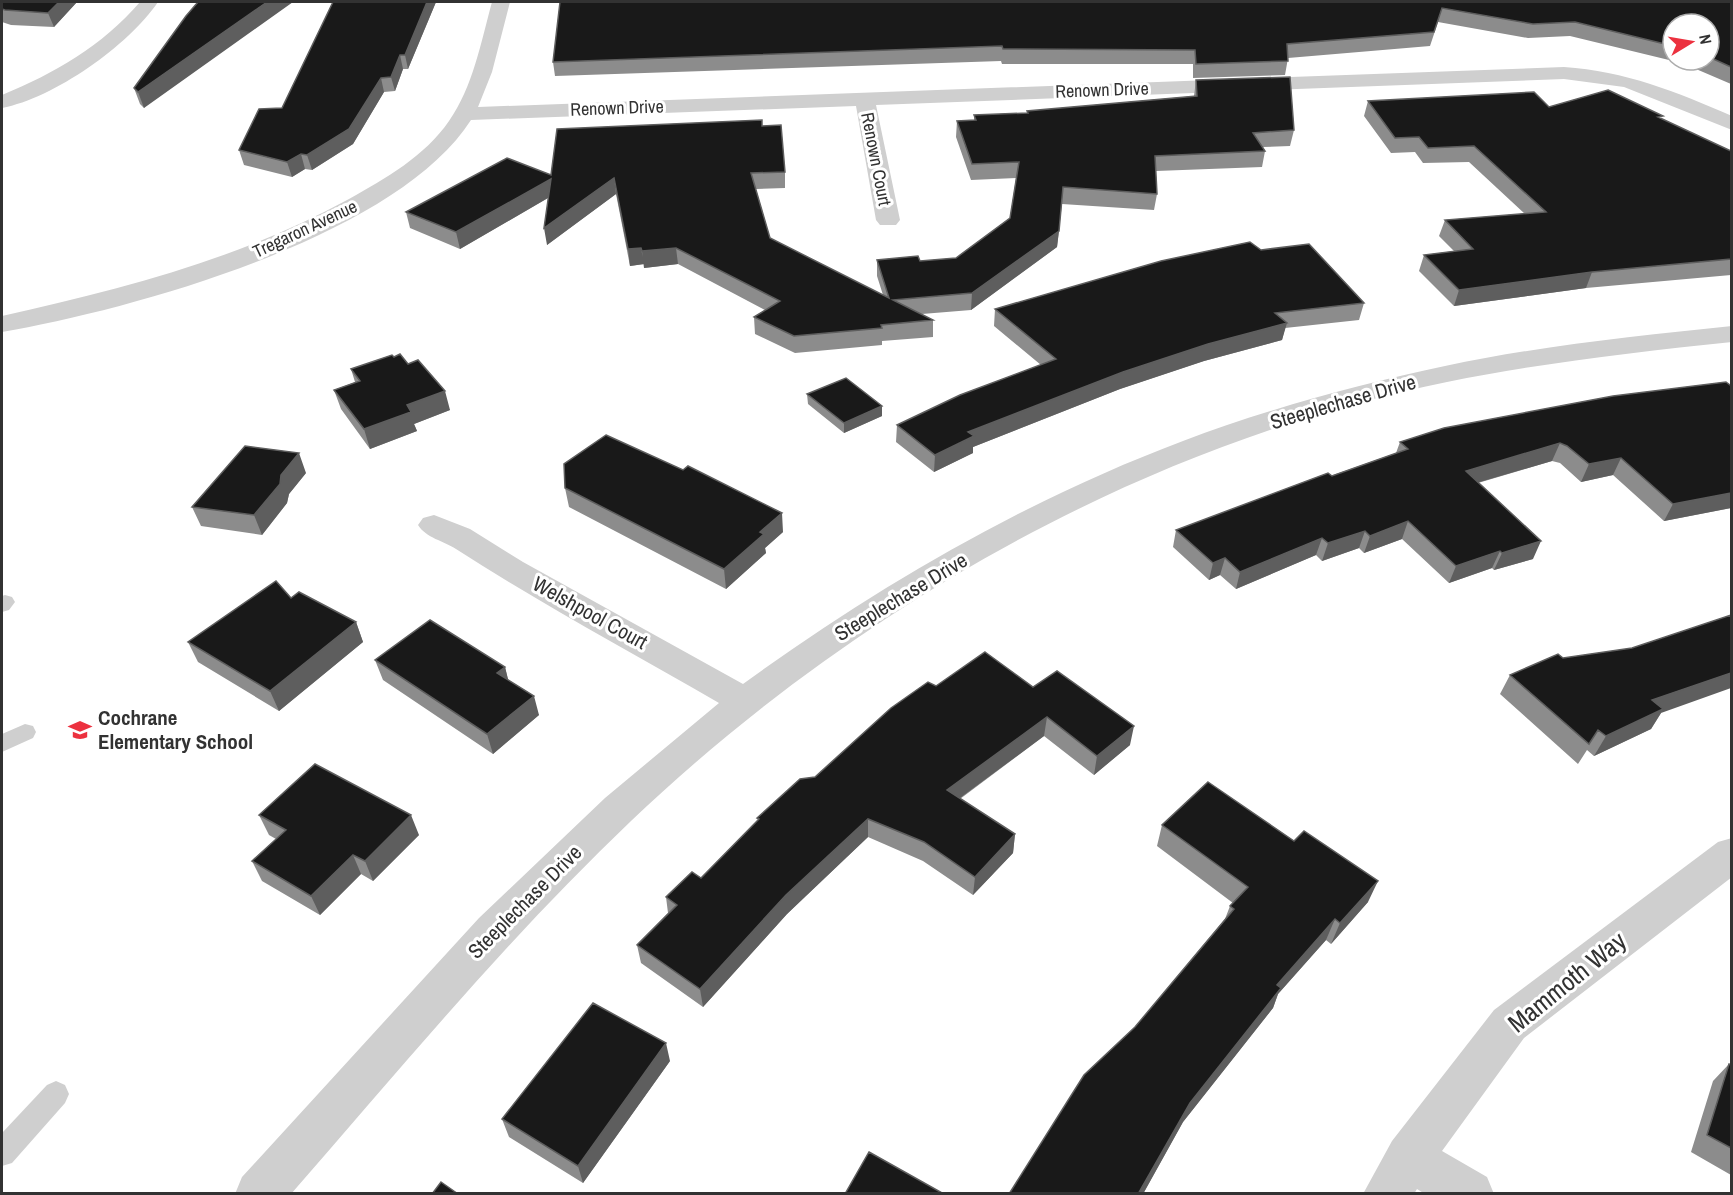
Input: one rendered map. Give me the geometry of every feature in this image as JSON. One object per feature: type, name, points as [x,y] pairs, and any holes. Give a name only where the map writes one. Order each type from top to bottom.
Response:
[{"type":"street","points":[[2,102],[86,61],[122,34],[149,2]]},
{"type":"street","name":"Tregaron Avenue","points":[[2,324],[188,278],[298,236],[395,182],[441,144],[477,93],[501,2]]},
{"type":"street","name":"Renown Drive","points":[[464,114],[1579,74],[1642,84],[1731,124]]},
{"type":"street","name":"Renown Court","points":[[864,99],[888,219]]},
{"type":"street","name":"Steeplechase Drive","points":[[259,1194],[494,931],[619,809],[746,701],[825,642],[900,593],[1065,502],[1192,447],[1325,404],[1446,374],[1594,349],[1731,334]]},
{"type":"street","name":"Welshpool Court","points":[[434,525],[459,536],[512,570],[746,701]]},
{"type":"street","name":"Mammoth Way","points":[[1398,1175],[1509,1024],[1731,854]]},
{"type":"street","points":[[1398,1175],[1470,1194]]},
{"type":"lane","points":[[2,744],[25,732]]},
{"type":"lane","points":[[2,1153],[56,1094]]},
{"type":"building","points":[[2,2],[59,2],[48,13],[5,10],[2,9]]},
{"type":"building","points":[[198,2],[267,2],[138,92],[134,88]]},
{"type":"building","points":[[333,2],[427,2],[405,55],[400,55],[391,77],[381,78],[349,129],[307,155],[301,154],[287,162],[239,150],[259,109],[282,108]]},
{"type":"building","points":[[560,2],[1731,2],[1731,67],[1721,62],[1721,12],[1661,12],[1661,43],[1575,22],[1533,24],[1442,8],[1434,32],[1287,44],[1288,61],[1196,64],[1195,50],[1003,49],[1002,46],[553,62]]},
{"type":"building","points":[[1290,77],[1294,130],[1253,133],[1265,151],[1155,156],[1157,194],[1063,187],[1059,231],[972,293],[893,300],[933,320],[881,325],[882,328],[794,336],[754,317],[780,301],[676,248],[642,251],[641,248],[628,249],[614,178],[544,228],[551,179],[456,232],[406,212],[507,158],[551,175],[557,129],[762,120],[762,126],[781,125],[785,172],[751,173],[770,238],[889,298],[877,260],[918,256],[920,261],[956,258],[1010,218],[1019,162],[972,164],[957,121],[976,120],[974,115],[1028,113],[1027,111],[1197,96],[1196,80]]},
{"type":"building","points":[[1608,90],[1663,116],[1658,117],[1731,151],[1731,259],[1592,272],[1459,290],[1424,255],[1473,249],[1445,220],[1546,212],[1474,146],[1428,148],[1419,137],[1395,138],[1368,101],[1534,92],[1549,107]]},
{"type":"building","points":[[1250,242],[1261,250],[1309,244],[1364,303],[1275,313],[1287,323],[1208,344],[1123,372],[968,432],[974,436],[935,455],[897,425],[960,395],[1056,359],[995,309],[1161,261]]},
{"type":"building","points":[[400,354],[408,364],[418,360],[445,391],[407,405],[411,412],[364,429],[334,390],[360,381],[351,369]]},
{"type":"building","points":[[846,378],[882,406],[844,423],[807,394]]},
{"type":"building","points":[[1726,382],[1731,385],[1731,493],[1673,504],[1621,458],[1589,464],[1560,443],[1466,471],[1541,541],[1502,553],[1500,551],[1456,566],[1408,521],[1370,536],[1365,531],[1328,543],[1322,538],[1240,572],[1225,558],[1213,563],[1176,530],[1328,473],[1332,476],[1408,449],[1400,442],[1444,428],[1613,396]]},
{"type":"building","points":[[606,435],[683,470],[688,466],[782,513],[760,532],[764,534],[724,569],[565,488],[564,464]]},
{"type":"building","points":[[245,446],[299,453],[281,475],[280,484],[254,515],[192,507]]},
{"type":"building","points":[[276,581],[291,598],[299,592],[356,622],[270,691],[188,642]]},
{"type":"building","points":[[1731,615],[1731,673],[1652,700],[1663,709],[1606,736],[1598,730],[1589,744],[1510,675],[1558,654],[1563,658],[1632,648]]},
{"type":"building","points":[[430,620],[505,667],[497,673],[534,696],[487,734],[375,660]]},
{"type":"building","points":[[985,652],[1033,687],[1057,671],[1134,726],[1097,756],[1047,717],[947,790],[1015,834],[975,877],[924,842],[868,819],[786,895],[700,989],[637,945],[677,905],[666,897],[692,872],[701,878],[759,819],[757,818],[800,779],[815,777],[891,708],[928,682],[936,686]]},
{"type":"building","points":[[315,764],[411,815],[365,861],[353,855],[311,896],[252,861],[286,830],[259,815]]},
{"type":"building","points":[[1208,782],[1294,841],[1304,831],[1378,881],[1340,923],[1335,919],[1277,985],[1281,988],[1190,1103],[1138,1194],[1009,1194],[1084,1075],[1135,1027],[1234,909],[1230,906],[1248,887],[1162,825]]},
{"type":"building","points":[[593,1003],[666,1043],[578,1166],[502,1119]]},
{"type":"building","points":[[1729,1064],[1731,1065],[1731,1148],[1707,1135]]},
{"type":"building","points":[[869,1152],[944,1194],[845,1194]]},
{"type":"building","points":[[441,1182],[458,1194],[432,1194]]},
{"type":"place","name":"Cochrane Elementary School","points":[[80,730]]}]
